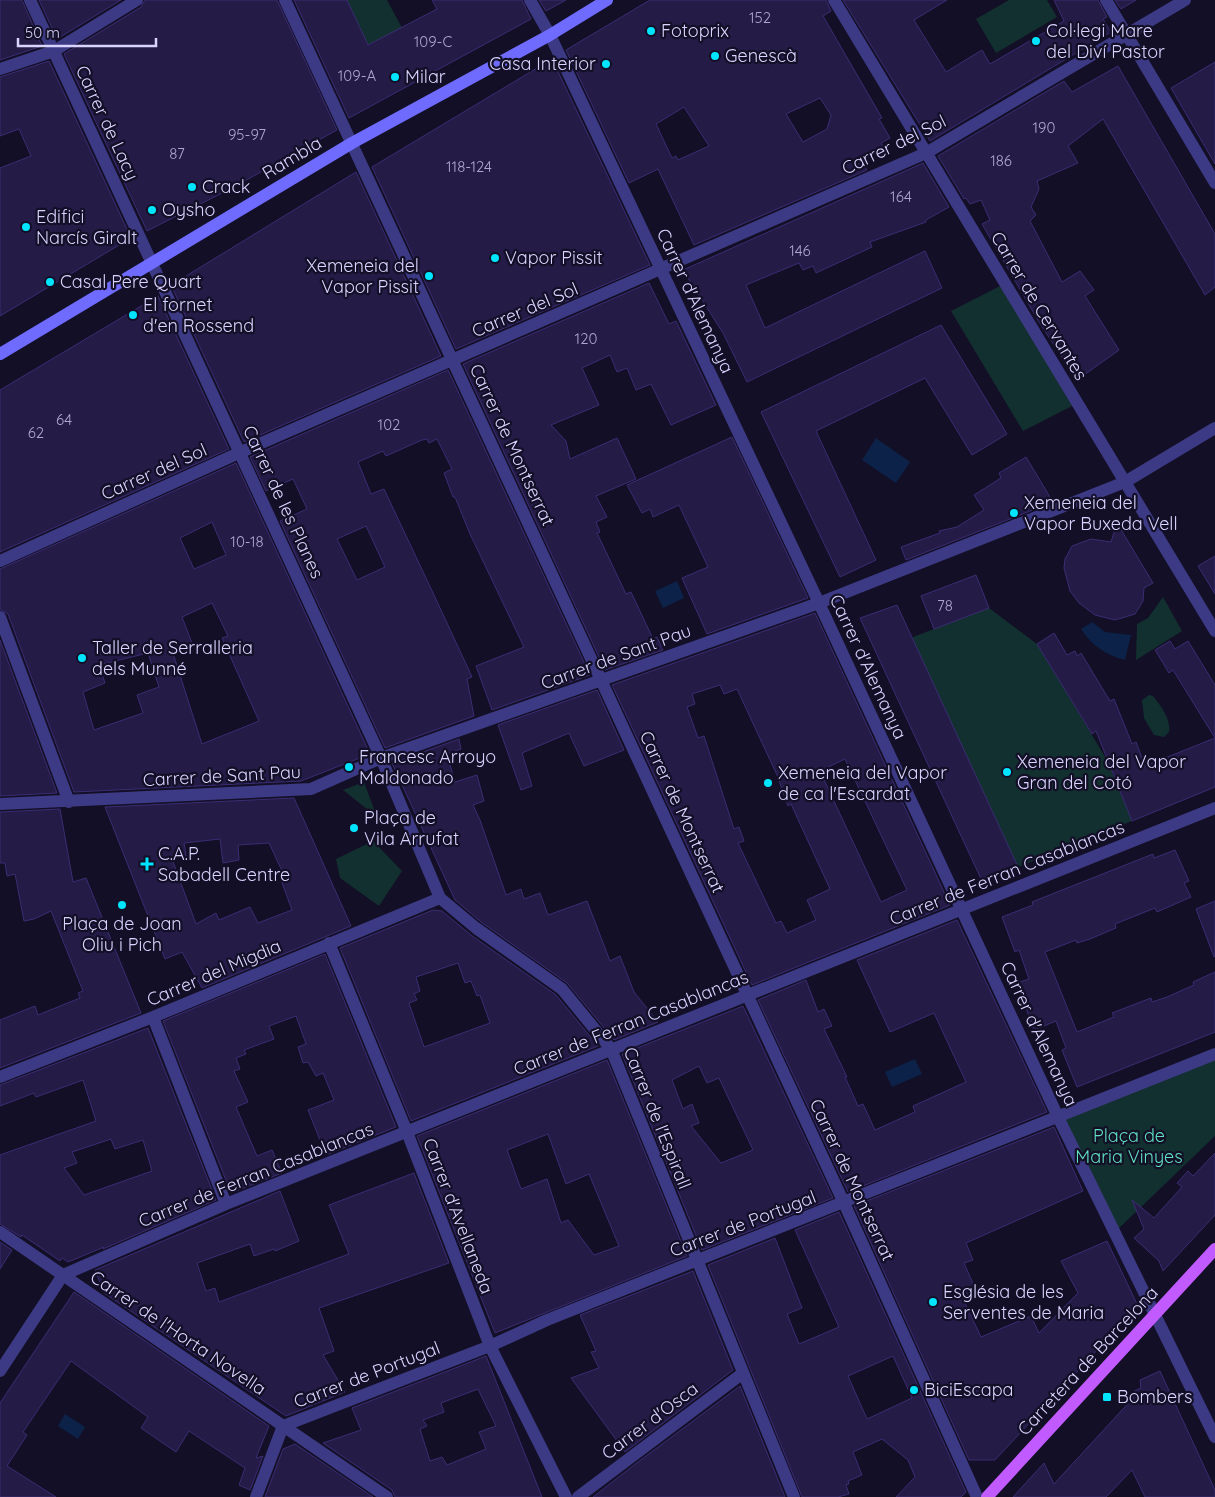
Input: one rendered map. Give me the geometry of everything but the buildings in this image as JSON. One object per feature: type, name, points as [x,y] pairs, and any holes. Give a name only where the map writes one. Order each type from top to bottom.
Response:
[{"type":"main road","name":"Carretera de Barcelona","points":[[987,1497],[1215,1249]]},
{"type":"street","name":"Carrer de Lacy","points":[[30,0],[152,261]]},
{"type":"street","points":[[0,69],[54,51],[138,0]]},
{"type":"street","name":"Carrer de Montserrat","points":[[285,0],[844,1203],[977,1497]]},
{"type":"street","name":"Carrer d'Alemanya","points":[[530,0],[550,35],[662,270],[1058,1117],[1215,1437]]},
{"type":"street","name":"Rambla","points":[[0,354],[152,261],[352,143],[550,35],[607,0]]},
{"type":"street","name":"Carrer de Cervantes","points":[[834,0],[1215,631]]},
{"type":"street","points":[[1106,0],[1215,183]]},
{"type":"street","name":"Carrer del Sol","points":[[0,561],[241,452],[662,270],[926,153],[1185,0]]},
{"type":"street","name":"Carrer de les Planes","points":[[152,261],[382,758]]},
{"type":"street","name":"Carrer de Sant Pau","points":[[0,804],[311,789],[382,758],[819,603],[1125,482],[1215,428]]},
{"type":"street","points":[[0,617],[69,802]]},
{"type":"street","name":"Carrer de l'Espirall","points":[[382,758],[440,898],[476,928],[562,989],[610,1049],[794,1497]]},
{"type":"street","name":"Carrer de Ferran Casablancas","points":[[63,1275],[226,1204],[1215,808]]},
{"type":"street","name":"Carrer del Migdia","points":[[0,1077],[153,1017],[440,898]]},
{"type":"street","name":"Carrer d'Avellaneda","points":[[329,943],[407,1132],[490,1346],[566,1497]]},
{"type":"street","points":[[153,1017],[226,1204]]},
{"type":"street","name":"Carrer de Portugal","points":[[283,1426],[490,1346],[697,1261],[1215,1054]]},
{"type":"street","name":"Carrer de l'Horta Novella","points":[[0,1232],[387,1497]]},
{"type":"street","points":[[0,1371],[63,1275]]},
{"type":"street","name":"Carrer d'Osca","points":[[578,1497],[743,1373]]},
{"type":"street","points":[[256,1497],[283,1426]]},
{"type":"green space","points":[[347,0],[387,0],[402,28],[368,45]]},
{"type":"green space","points":[[1009,0],[1047,0],[1057,17],[996,53],[976,19]]},
{"type":"green space","points":[[1002,285],[1072,406],[1023,431],[951,311]]},
{"type":"green space","points":[[1163,597],[1182,631],[1136,660],[1137,624],[1148,618]]},
{"type":"green space","points":[[989,608],[1037,644],[1107,760],[1132,821],[1018,867],[915,647],[913,637]]},
{"type":"green space","points":[[1149,695],[1153,696],[1167,718],[1169,732],[1164,737],[1154,735],[1144,718],[1142,700]]},
{"type":"green space","points":[[364,782],[377,817],[343,790]]},
{"type":"green space","points":[[373,841],[402,871],[379,906],[340,878],[336,859]]},
{"type":"green space","name":"Plaça de Maria Vinyes","points":[[1215,1056],[1215,1136],[1115,1232],[1060,1120]]},
{"type":"water","points":[[876,438],[910,462],[896,483],[862,460]]},
{"type":"water","points":[[677,581],[684,598],[663,608],[655,591]]},
{"type":"water","points":[[1092,622],[1105,632],[1131,635],[1125,660],[1106,652],[1090,640],[1081,629]]},
{"type":"water","points":[[915,1059],[922,1074],[892,1087],[885,1072]]},
{"type":"water","points":[[65,1414],[85,1427],[78,1439],[58,1426]]},
{"type":"place","name":"Fotoprix","points":[[651,31]]},
{"type":"place","name":"Col·legi Mare del Diví Pastor","points":[[1036,41]]},
{"type":"place","name":"Genescà","points":[[715,56]]},
{"type":"place","name":"Casa Interior","points":[[606,64]]},
{"type":"place","name":"Milar","points":[[395,77]]},
{"type":"place","name":"Crack","points":[[192,187]]},
{"type":"place","name":"Oysho","points":[[152,210]]},
{"type":"place","name":"Edifici Narcís Giralt","points":[[26,227]]},
{"type":"place","name":"Vapor Pissit","points":[[495,258]]},
{"type":"place","name":"Xemeneia del Vapor Pissit","points":[[429,276]]},
{"type":"place","name":"Casal Pere Quart","points":[[50,282]]},
{"type":"place","name":"El fornet d'en Rossend","points":[[133,315]]},
{"type":"place","name":"Xemeneia del Vapor Buxeda Vell","points":[[1014,513]]},
{"type":"place","name":"Taller de Serralleria dels Munné","points":[[82,658]]},
{"type":"place","name":"Francesc Arroyo Maldonado","points":[[349,767]]},
{"type":"place","name":"Xemeneia del Vapor Gran del Cotó","points":[[1007,772]]},
{"type":"place","name":"Xemeneia del Vapor de ca l'Escardat","points":[[768,783]]},
{"type":"place","name":"Plaça de Vila Arrufat","points":[[354,828]]},
{"type":"place","name":"C.A.P. Sabadell Centre","points":[[147,864]]},
{"type":"place","name":"Plaça de Joan Oliu i Pich","points":[[122,905]]},
{"type":"place","name":"Església de les Serventes de Maria","points":[[933,1302]]},
{"type":"place","name":"BiciEscapa","points":[[914,1390]]},
{"type":"place","name":"Bombers","points":[[1107,1397]]}]
